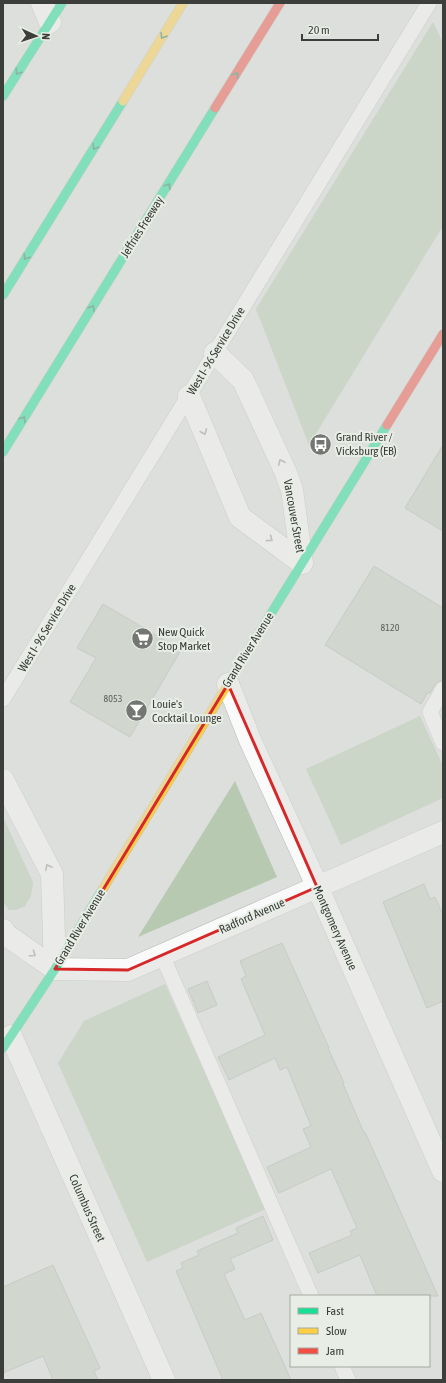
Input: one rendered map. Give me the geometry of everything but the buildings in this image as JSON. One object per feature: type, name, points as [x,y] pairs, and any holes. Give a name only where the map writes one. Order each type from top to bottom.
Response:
[{"type":"main road","points":[[3,96],[46,13],[62,3]]},
{"type":"main road","points":[[3,295],[183,3]]},
{"type":"main road","name":"Jeffries Freeway","points":[[3,452],[280,3]]},
{"type":"main road","name":"Grand River Avenue","points":[[7,1042],[55,969],[141,824],[443,335]]},
{"type":"street","name":"Vancouver Street","points":[[215,353],[243,380],[286,473],[292,490],[302,563]]},
{"type":"street","name":"Vancouver Street","points":[[189,396],[240,517],[302,563]]},
{"type":"street","name":"Montgomery Avenue","points":[[228,684],[250,740],[443,1171]]},
{"type":"street","points":[[3,780],[52,874],[55,969]]},
{"type":"street","name":"Radford Avenue","points":[[55,969],[128,970],[443,832]]},
{"type":"street","points":[[3,930],[5,934],[55,969]]},
{"type":"street","name":"Columbus Street","points":[[7,1042],[164,1380]]},
{"type":"lane","name":"West I- 96 Service Drive","points":[[3,699],[429,3]]},
{"type":"lane","points":[[443,689],[430,712],[443,743]]},
{"type":"lane","points":[[162,955],[311,1295]]},
{"type":"lane","points":[[342,1367],[348,1380]]},
{"type":"highlighted area","points":[[228,684],[317,887],[128,970],[55,969]]},
{"type":"green space","points":[[433,22],[443,43],[443,226],[309,445],[256,309]]},
{"type":"green space","points":[[420,716],[443,766],[443,798],[341,845],[306,769]]},
{"type":"green space","points":[[235,781],[277,877],[138,937]]},
{"type":"green space","points":[[3,817],[33,882],[31,896],[25,906],[16,910],[9,910],[3,902]]},
{"type":"green space","points":[[165,984],[266,1209],[147,1262],[58,1063],[84,1021]]},
{"type":"traffic: fast","points":[[3,96],[62,3]]},
{"type":"traffic: fast","points":[[3,295],[123,101]]},
{"type":"traffic: fast","points":[[3,452],[215,108]]},
{"type":"traffic: fast","points":[[253,643],[387,425]]},
{"type":"traffic: fast","points":[[3,1048],[55,969],[102,890]]},
{"type":"traffic: slow","points":[[123,101],[183,3]]},
{"type":"traffic: slow","points":[[102,890],[253,643]]},
{"type":"traffic: jam","points":[[215,108],[280,3]]},
{"type":"traffic: jam","points":[[387,425],[443,334]]},
{"type":"place","name":"Grand River / Vicksburg (EB)","points":[[321,444]]},
{"type":"place","name":"New Quick Stop Market","points":[[143,639]]},
{"type":"place","name":"Louie's Cocktail Lounge","points":[[136,711]]}]
